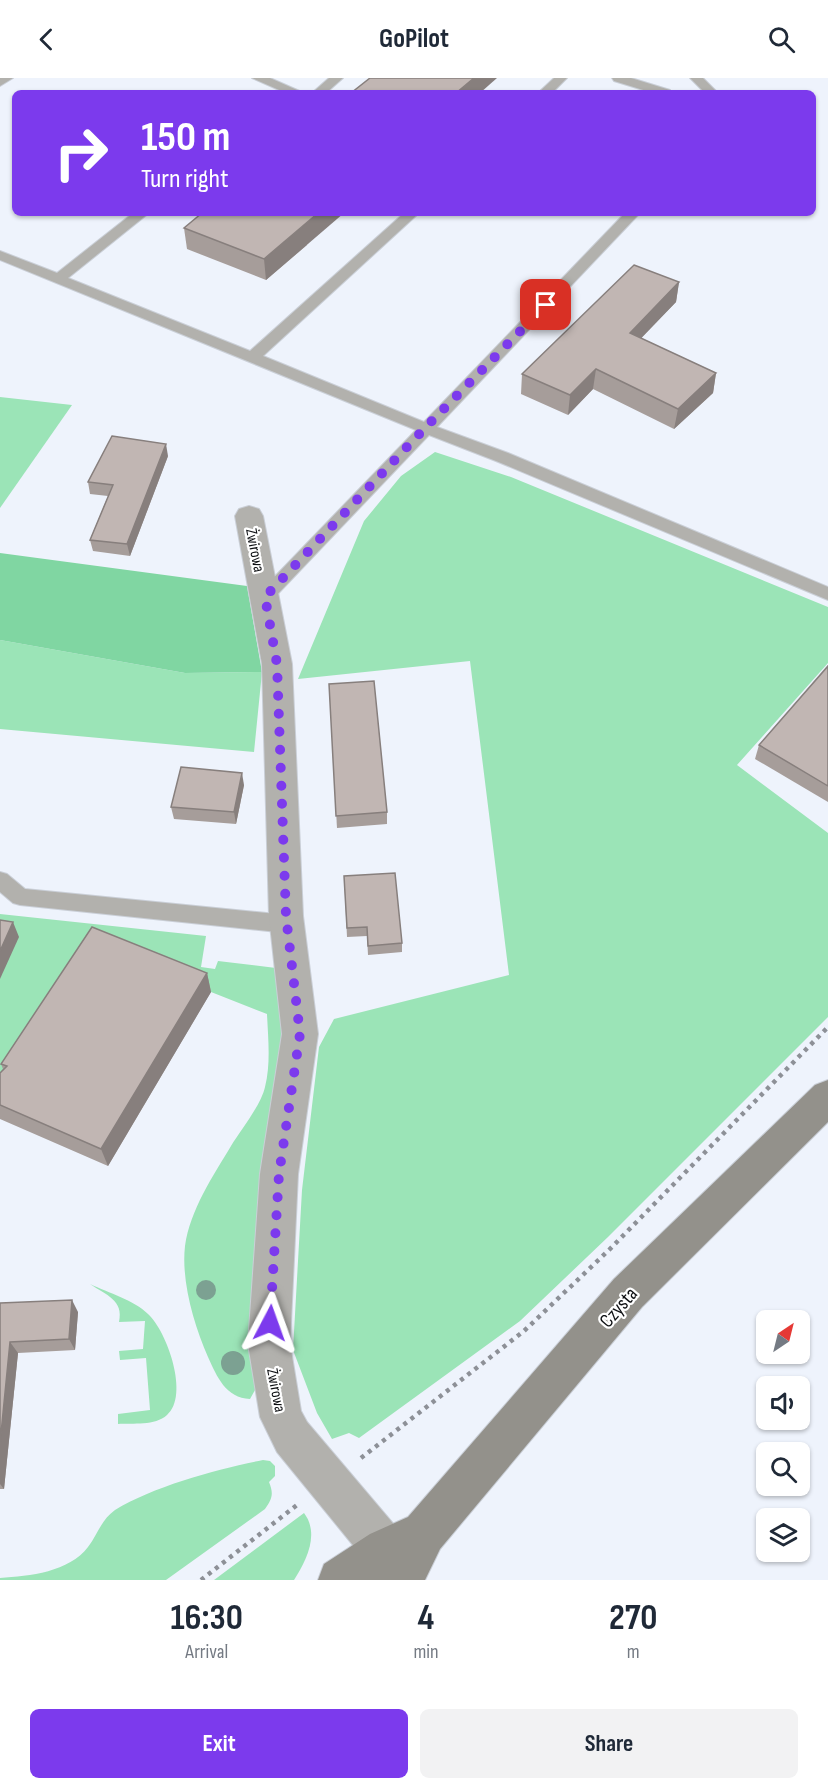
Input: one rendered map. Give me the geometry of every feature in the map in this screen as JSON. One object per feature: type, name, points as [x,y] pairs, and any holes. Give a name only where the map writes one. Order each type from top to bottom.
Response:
[{"type":"main road","name":"Czysta","points":[[394,1565],[424,1533],[628,1293],[828,1097]]},
{"type":"main road","points":[[339,1580],[394,1565]]},
{"type":"street","name":"Żwirowa","points":[[249,516],[277,664],[287,924],[300,1034],[279,1174],[268,1344],[281,1417],[292,1437],[394,1565]]},
{"type":"lane","points":[[0,82],[7,78]]},
{"type":"lane","points":[[258,78],[290,90]]},
{"type":"lane","points":[[322,90],[337,78]]},
{"type":"lane","points":[[547,90],[561,78]]},
{"type":"lane","points":[[618,78],[656,90]]},
{"type":"lane","points":[[696,78],[709,90]]},
{"type":"lane","points":[[59,278],[138,216]]},
{"type":"lane","points":[[252,358],[409,216]]},
{"type":"lane","points":[[265,597],[630,216]]},
{"type":"lane","points":[[0,255],[425,428],[502,457],[828,594]]},
{"type":"lane","points":[[0,880],[20,897],[287,924]]},
{"type":"path","points":[[364,1456],[524,1331],[609,1250],[828,1027]]},
{"type":"path","points":[[201,1580],[300,1503]]},
{"type":"green space","points":[[0,397],[72,405],[0,508]]},
{"type":"green space","points":[[435,452],[511,477],[828,607],[828,663],[737,765],[828,833],[828,1017],[608,1237],[520,1321],[359,1438],[349,1433],[332,1439],[317,1413],[293,1350],[302,1190],[319,1047],[334,1019],[509,975],[470,661],[298,679],[364,521],[401,476]]},
{"type":"green space","points":[[0,553],[247,586],[262,672],[185,673],[0,640]]},
{"type":"green space","points":[[0,640],[185,673],[262,672],[254,752],[0,729]]},
{"type":"green space","points":[[0,914],[206,936],[201,967],[215,969],[218,961],[276,968],[284,1038],[260,1381],[250,1399],[242,1398],[229,1391],[211,1365],[190,1303],[184,1260],[188,1233],[197,1206],[263,1094],[269,1060],[267,1014],[97,947],[0,1096]]},
{"type":"green space","points":[[90,1284],[142,1309],[155,1322],[162,1334],[173,1364],[176,1394],[174,1406],[162,1419],[144,1423],[118,1424],[118,1414],[150,1410],[146,1358],[120,1360],[119,1351],[143,1349],[145,1321],[119,1322],[119,1308],[116,1303]]},
{"type":"green space","points":[[263,1460],[270,1461],[275,1466],[275,1476],[269,1482],[272,1496],[265,1509],[166,1580],[0,1580],[0,1578],[48,1571],[70,1562],[88,1547],[110,1514],[148,1493],[187,1479]]},
{"type":"green space","points":[[304,1513],[311,1530],[310,1547],[294,1580],[214,1580]]},
{"type":"building","points":[[370,78],[474,78],[460,90],[355,90]]},
{"type":"building","points":[[198,216],[314,216],[264,259],[184,228]]},
{"type":"building","points":[[634,265],[679,282],[630,333],[716,373],[678,409],[596,369],[570,395],[522,374]]},
{"type":"building","points":[[112,436],[166,444],[127,544],[90,540],[113,485],[88,482]]},
{"type":"building","points":[[828,666],[828,786],[759,745]]},
{"type":"building","points":[[374,681],[387,812],[336,816],[329,684]]},
{"type":"building","points":[[181,767],[242,773],[234,812],[171,807]]},
{"type":"building","points":[[395,873],[402,943],[368,946],[367,927],[347,928],[344,876]]},
{"type":"building","points":[[0,920],[13,922],[0,951]]},
{"type":"building","points":[[92,927],[207,973],[101,1149],[0,1105],[0,1073],[7,1066],[1,1064]]},
{"type":"building","points":[[72,1300],[69,1339],[10,1342],[0,1444],[0,1303]]},
{"type":"route","points":[[270,1323],[279,1174],[300,1034],[286,916],[277,664],[265,597],[425,428],[546,305]]}]
